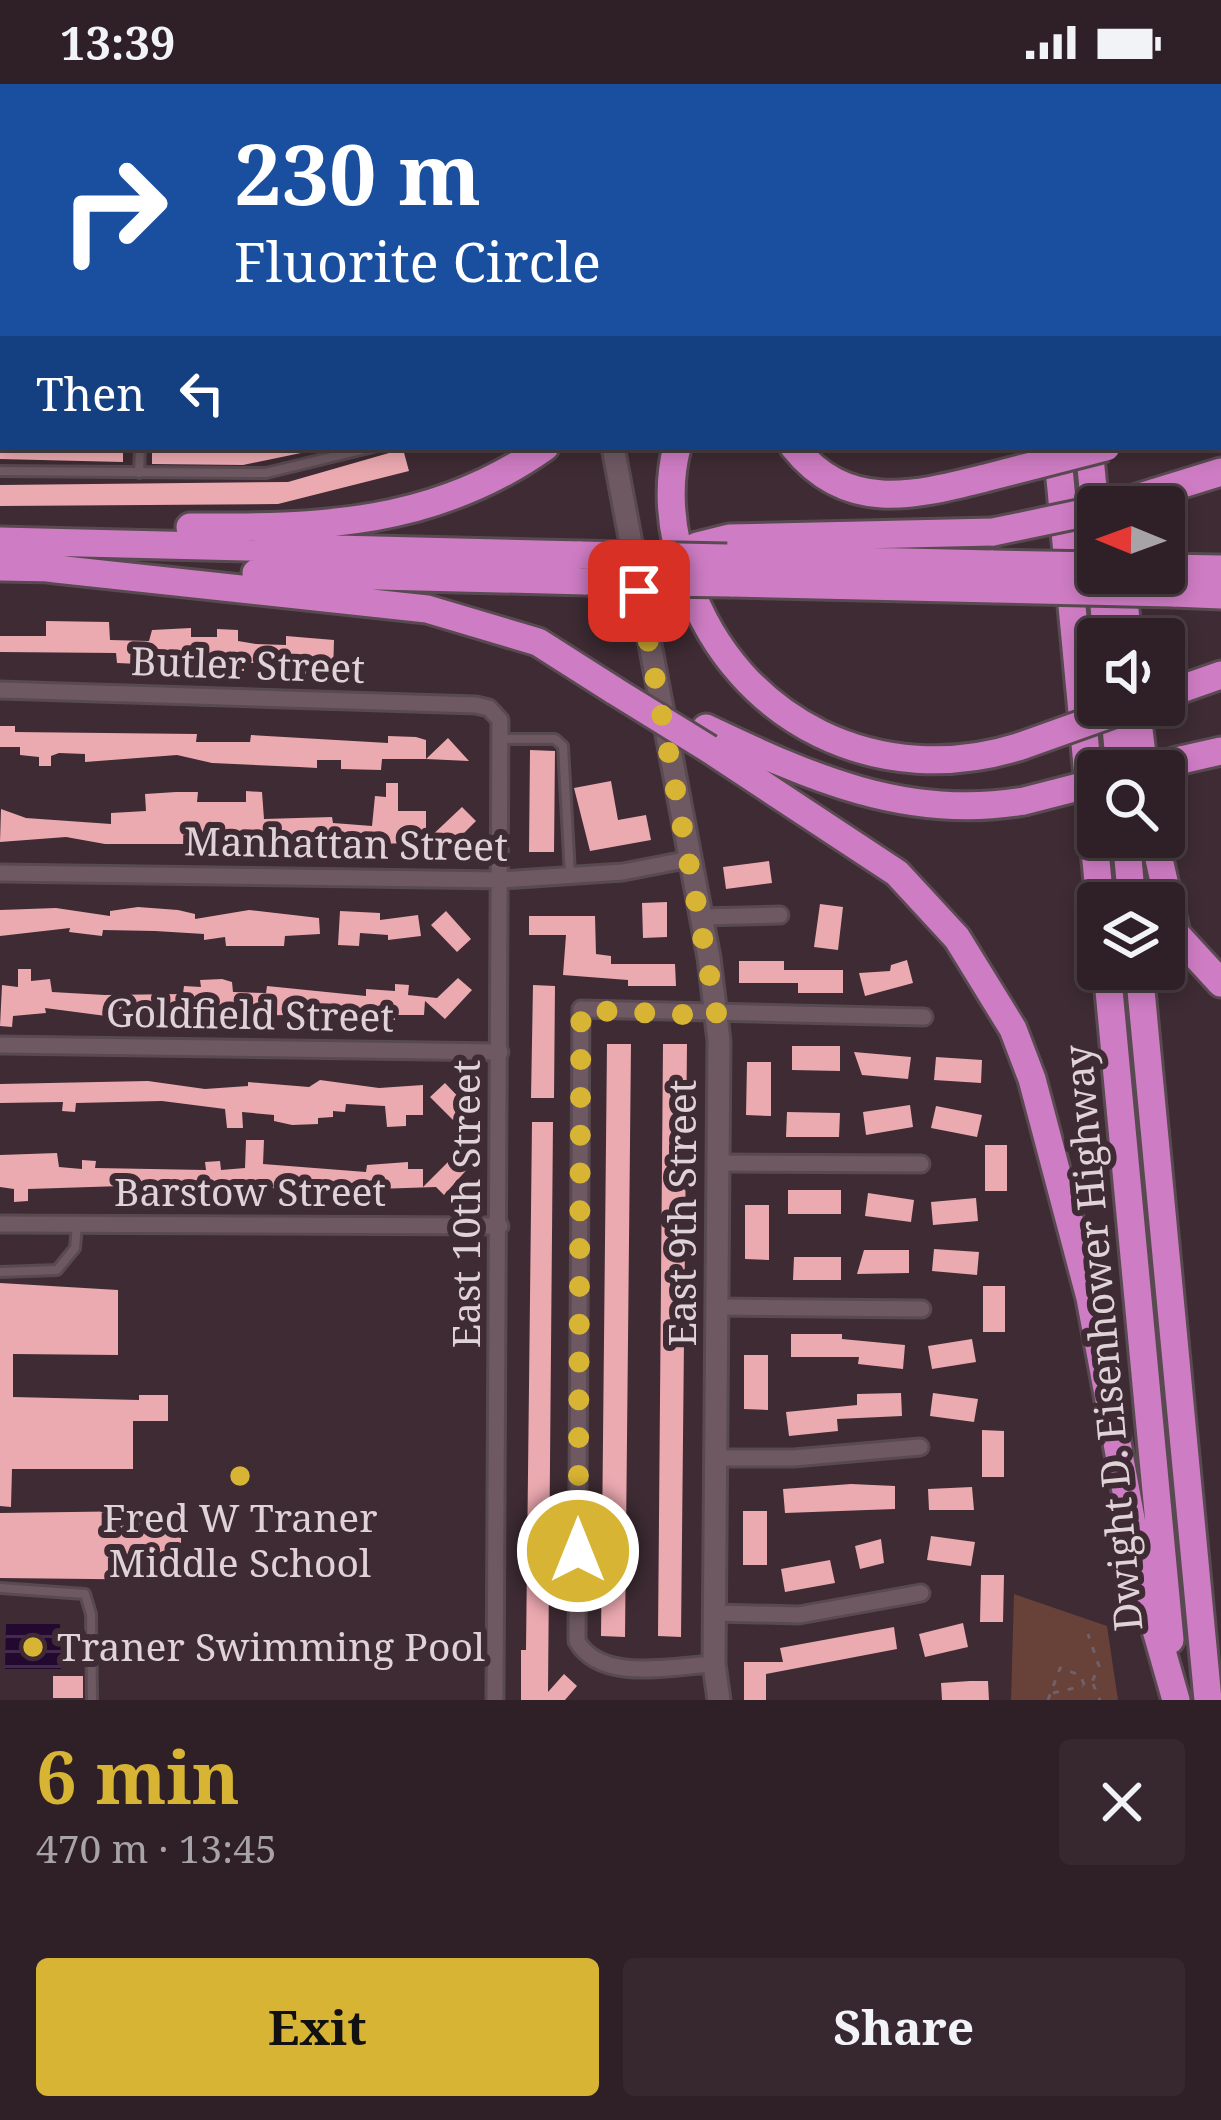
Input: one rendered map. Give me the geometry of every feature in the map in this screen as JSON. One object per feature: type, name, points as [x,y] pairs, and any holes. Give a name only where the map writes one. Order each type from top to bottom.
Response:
[{"type":"highway","points":[[0,567],[37,555],[183,527],[309,527],[391,518],[466,493],[540,450]]},
{"type":"highway","points":[[677,450],[672,522],[694,601],[718,649],[770,704],[821,736],[896,759],[957,760],[1022,746],[1078,726]]},
{"type":"highway","points":[[797,450],[830,480],[873,496],[915,495],[1094,450]]},
{"type":"highway","points":[[1038,450],[1077,676]]},
{"type":"highway","points":[[1058,450],[1077,651]]},
{"type":"highway","points":[[1089,450],[1093,486]]},
{"type":"highway","points":[[1106,450],[1109,486]]},
{"type":"highway","points":[[1176,486],[1221,472]]},
{"type":"highway","points":[[37,555],[584,568],[729,560],[993,532],[1077,514]]},
{"type":"highway","points":[[0,542],[37,555],[427,609],[538,642],[708,739],[897,874],[957,938],[1001,1005],[1032,1079],[1090,1298],[1144,1588],[1176,1700]]},
{"type":"highway","points":[[584,568],[664,557],[994,577],[1077,577]]},
{"type":"highway","points":[[1185,574],[1221,569]]},
{"type":"highway","points":[[994,577],[1077,572]]},
{"type":"highway","points":[[1185,582],[1221,595]]},
{"type":"highway","points":[[1185,688],[1221,675]]},
{"type":"highway","points":[[1084,726],[1098,882]]},
{"type":"highway","points":[[708,739],[869,795],[964,807],[1024,801],[1077,787]]},
{"type":"highway","points":[[1185,759],[1221,751]]},
{"type":"highway","points":[[1159,858],[1176,934],[1221,983]]},
{"type":"highway","name":"Dwight D. Eisenhower Highway","points":[[1109,990],[1176,1700]]},
{"type":"highway","name":"Dwight D. Eisenhower Highway","points":[[1140,990],[1208,1700]]},
{"type":"street","name":"East 9th Street","points":[[614,450],[717,1016],[714,1664],[719,1700]]},
{"type":"street","name":"Butler Street","points":[[0,690],[469,705],[494,711]]},
{"type":"street","name":"East 10th Street","points":[[494,711],[502,739],[495,1700]]},
{"type":"street","name":"Manhattan Street","points":[[0,873],[502,880],[690,859]]},
{"type":"street","points":[[701,917],[779,915]]},
{"type":"street","points":[[714,1664],[604,1666],[586,1656],[577,1641],[581,1010],[924,1017]]},
{"type":"street","name":"Goldfield Street","points":[[0,1045],[500,1052]]},
{"type":"street","points":[[718,1162],[921,1164]]},
{"type":"street","name":"Barstow Street","points":[[0,1224],[500,1226]]},
{"type":"street","points":[[718,1306],[922,1309]]},
{"type":"street","points":[[716,1458],[794,1459],[920,1447]]},
{"type":"street","points":[[715,1613],[799,1615],[921,1593]]},
{"type":"lane","points":[[139,473],[140,450]]},
{"type":"lane","points":[[0,471],[266,473],[361,450]]},
{"type":"lane","points":[[502,739],[555,740],[563,746],[570,876]]},
{"type":"lane","points":[[0,1272],[57,1270],[75,1248],[77,1225]]},
{"type":"lane","points":[[0,1588],[85,1594],[92,1615],[92,1700]]},
{"type":"path","points":[[1052,1693],[1067,1694],[1092,1682],[1100,1666],[1088,1634]]},
{"type":"path","points":[[1048,1700],[1060,1668],[1080,1676],[1084,1684]]},
{"type":"path","points":[[1092,1682],[1100,1700]]},
{"type":"shaded area","points":[[1014,1594],[1107,1626],[1118,1700],[1011,1700]]},
{"type":"shaded area","name":"Traner Swimming Pool","points":[[6,1624],[60,1624],[61,1669],[5,1669]]},
{"type":"building","points":[[0,450],[123,450],[123,462],[0,459]]},
{"type":"building","points":[[152,450],[301,453],[243,465],[152,464]]},
{"type":"building","points":[[400,450],[409,471],[278,504],[0,506],[0,485],[288,482]]},
{"type":"building","points":[[46,621],[109,622],[110,640],[149,641],[152,630],[191,628],[191,637],[217,637],[217,629],[238,630],[238,641],[256,644],[286,645],[286,636],[334,640],[333,676],[294,675],[294,667],[278,663],[244,663],[244,671],[227,670],[227,662],[216,658],[155,657],[155,663],[139,664],[117,663],[116,653],[0,652],[0,636],[46,636]]},
{"type":"building","points":[[0,726],[15,726],[15,732],[197,734],[196,742],[250,742],[251,735],[388,743],[388,736],[416,737],[426,740],[426,759],[382,759],[381,770],[341,769],[341,760],[317,760],[317,768],[212,763],[177,755],[85,762],[85,754],[59,753],[51,756],[51,766],[39,766],[39,757],[20,755],[20,747],[0,747]]},
{"type":"building","points":[[448,738],[469,761],[426,759]]},
{"type":"building","points":[[530,750],[555,751],[554,852],[529,852]]},
{"type":"building","points":[[611,781],[618,820],[646,815],[651,840],[590,851],[574,788]]},
{"type":"building","points":[[386,783],[398,783],[398,811],[426,811],[426,841],[462,807],[476,821],[448,849],[442,843],[341,844],[341,837],[286,843],[242,840],[242,844],[105,844],[66,837],[0,842],[1,809],[26,818],[111,824],[111,813],[146,811],[145,794],[176,792],[198,792],[197,802],[246,802],[246,791],[262,792],[264,819],[332,817],[333,823],[372,826],[375,796],[386,797]]},
{"type":"building","points":[[769,861],[772,883],[726,889],[723,867]]},
{"type":"building","points":[[667,902],[667,937],[643,938],[642,903]]},
{"type":"building","points":[[820,904],[843,907],[838,950],[814,947]]},
{"type":"building","points":[[56,908],[110,916],[110,911],[178,910],[195,914],[195,919],[249,910],[319,918],[320,934],[285,936],[284,946],[226,946],[225,937],[204,940],[204,934],[155,931],[103,930],[102,936],[69,932],[70,928],[0,936],[0,910]]},
{"type":"building","points":[[340,911],[380,913],[380,920],[418,915],[421,936],[388,940],[388,935],[360,933],[359,946],[338,945]]},
{"type":"building","points":[[446,911],[471,939],[457,952],[431,925]]},
{"type":"building","points":[[529,916],[595,916],[596,954],[611,956],[611,964],[675,964],[676,986],[628,986],[628,980],[563,975],[566,935],[529,935]]},
{"type":"building","points":[[907,960],[913,983],[865,996],[859,973],[890,971],[891,965]]},
{"type":"building","points":[[739,961],[784,961],[784,970],[843,970],[843,993],[798,993],[798,983],[739,983]]},
{"type":"building","points":[[18,969],[31,969],[31,981],[50,979],[52,992],[105,995],[183,994],[184,986],[201,987],[200,980],[222,979],[232,982],[233,992],[266,993],[267,986],[366,996],[366,989],[395,991],[395,984],[409,985],[408,995],[437,998],[458,978],[472,990],[445,1019],[425,1001],[424,1015],[395,1015],[395,1020],[327,1014],[202,1017],[148,1010],[106,1016],[45,1008],[46,1013],[13,1016],[12,1027],[0,1026],[2,985],[18,987]]},
{"type":"building","points":[[533,985],[555,986],[554,1098],[531,1098]]},
{"type":"building","points":[[607,1044],[631,1044],[625,1637],[601,1636]]},
{"type":"building","points":[[663,1044],[687,1044],[681,1637],[658,1636]]},
{"type":"building","points":[[792,1046],[840,1046],[840,1071],[792,1070]]},
{"type":"building","points":[[854,1052],[911,1057],[908,1079],[862,1075]]},
{"type":"building","points":[[936,1057],[982,1060],[981,1083],[934,1080]]},
{"type":"building","points":[[747,1062],[771,1062],[771,1116],[746,1115]]},
{"type":"building","points":[[320,1080],[379,1088],[423,1085],[423,1115],[406,1115],[406,1126],[387,1127],[385,1106],[346,1104],[345,1112],[333,1111],[333,1117],[318,1118],[318,1124],[292,1125],[274,1121],[274,1115],[242,1112],[243,1128],[227,1128],[225,1109],[162,1101],[76,1103],[75,1112],[62,1111],[63,1102],[0,1103],[0,1084],[148,1081],[205,1089],[248,1086],[248,1082],[309,1087]]},
{"type":"building","points":[[445,1083],[468,1107],[454,1121],[430,1097]]},
{"type":"building","points":[[910,1105],[913,1127],[866,1135],[863,1112]]},
{"type":"building","points":[[936,1106],[982,1115],[977,1137],[931,1128]]},
{"type":"building","points":[[787,1112],[840,1113],[839,1137],[786,1137]]},
{"type":"building","points":[[532,1122],[553,1122],[548,1692],[564,1674],[577,1686],[565,1700],[521,1700],[521,1650],[526,1650]]},
{"type":"building","points":[[246,1140],[264,1140],[263,1164],[366,1172],[367,1165],[408,1162],[408,1169],[423,1169],[423,1187],[457,1153],[471,1165],[444,1195],[436,1187],[376,1189],[375,1195],[337,1186],[279,1189],[240,1184],[201,1192],[154,1185],[28,1189],[28,1201],[14,1202],[14,1189],[0,1187],[0,1155],[57,1153],[59,1167],[82,1169],[82,1160],[96,1161],[95,1168],[206,1170],[205,1162],[220,1161],[221,1170],[245,1168]]},
{"type":"building","points":[[985,1145],[1007,1145],[1007,1191],[985,1191]]},
{"type":"building","points":[[788,1190],[841,1190],[841,1214],[788,1214]]},
{"type":"building","points":[[868,1193],[914,1200],[911,1222],[865,1216]]},
{"type":"building","points":[[976,1198],[978,1221],[933,1225],[931,1202]]},
{"type":"building","points":[[745,1205],[769,1205],[769,1260],[745,1259]]},
{"type":"building","points":[[934,1249],[979,1252],[977,1275],[932,1271]]},
{"type":"building","points":[[864,1250],[909,1250],[909,1273],[857,1274]]},
{"type":"building","points":[[794,1257],[841,1257],[841,1280],[793,1280]]},
{"type":"building","points":[[0,1283],[118,1290],[118,1355],[13,1354],[13,1397],[139,1400],[139,1395],[168,1395],[168,1421],[133,1421],[133,1469],[12,1469],[11,1507],[0,1506]]},
{"type":"building","points":[[983,1286],[1005,1286],[1005,1332],[983,1332]]},
{"type":"building","points":[[791,1334],[842,1334],[842,1339],[905,1345],[903,1369],[858,1364],[859,1357],[791,1357]]},
{"type":"building","points":[[972,1339],[976,1362],[932,1369],[928,1346]]},
{"type":"building","points":[[744,1355],[768,1355],[768,1410],[744,1409]]},
{"type":"building","points":[[901,1393],[902,1416],[837,1419],[838,1431],[789,1436],[786,1412],[857,1405],[857,1394]]},
{"type":"building","points":[[933,1393],[978,1399],[974,1422],[930,1416]]},
{"type":"building","points":[[982,1430],[1004,1431],[1004,1477],[982,1477]]},
{"type":"building","points":[[895,1486],[895,1509],[785,1513],[783,1489]]},
{"type":"building","points":[[972,1487],[974,1510],[929,1510],[928,1489]]},
{"type":"building","points":[[743,1511],[767,1511],[767,1565],[743,1565]]},
{"type":"building","points":[[0,1513],[181,1514],[181,1580],[0,1578]]},
{"type":"building","points":[[931,1536],[975,1542],[971,1566],[927,1560]]},
{"type":"building","points":[[881,1539],[884,1563],[860,1569],[855,1546]]},
{"type":"building","points":[[830,1560],[835,1583],[785,1592],[781,1569]]},
{"type":"building","points":[[981,1575],[1004,1575],[1003,1622],[980,1622]]},
{"type":"building","points":[[963,1623],[968,1647],[925,1657],[919,1634]]},
{"type":"building","points":[[894,1627],[897,1649],[766,1674],[766,1700],[744,1700],[744,1662],[783,1662],[780,1648]]},
{"type":"building","points":[[53,1676],[83,1676],[83,1698],[53,1698]]},
{"type":"building","points":[[988,1681],[989,1700],[942,1700],[941,1683]]},
{"type":"place","name":"Fred W Traner Middle School","points":[[240,1476]]},
{"type":"place","name":"Traner Swimming Pool","points":[[33,1647]]},
{"type":"route","points":[[578,1551],[581,1010],[717,1016],[639,591]]}]
